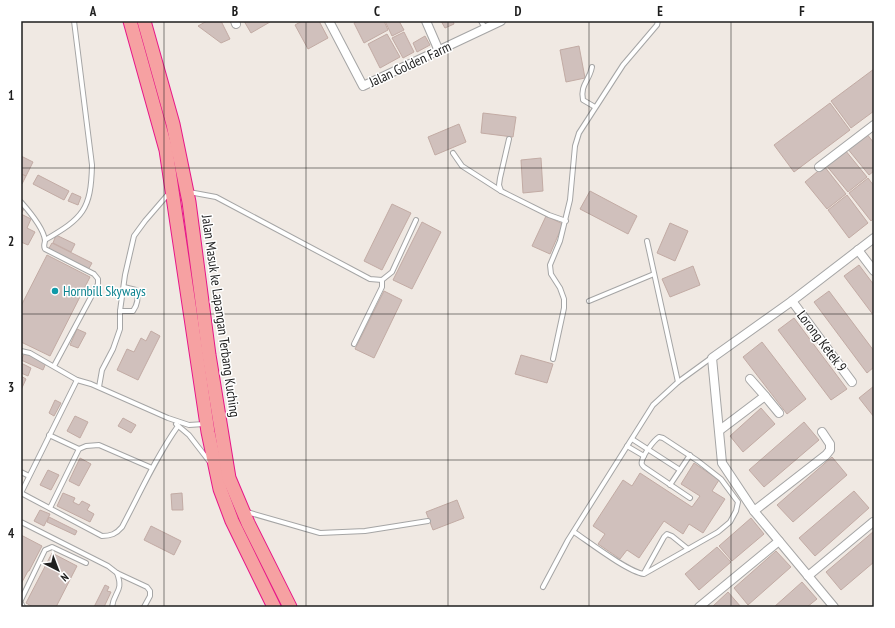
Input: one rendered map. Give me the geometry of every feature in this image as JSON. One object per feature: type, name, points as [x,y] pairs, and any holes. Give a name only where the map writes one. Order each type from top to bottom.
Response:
[{"type":"highway","name":"Jalan Masuk ke Lapangan Terbang Kuching","points":[[130,21],[166,150],[214,468],[226,505],[274,607]]},
{"type":"highway","name":"Jalan Masuk ke Lapangan Terbang Kuching","points":[[144,21],[173,124],[187,191],[222,442],[229,478],[242,511],[290,607]]},
{"type":"highway","points":[[265,607],[266,590]]},
{"type":"street","name":"Jalan Golden Farm","points":[[329,21],[363,86],[440,51],[483,25],[496,22]]},
{"type":"street","points":[[426,21],[440,51]]},
{"type":"street","points":[[818,167],[874,124]]},
{"type":"street","points":[[833,606],[754,511],[722,463],[712,358],[792,301],[874,238]]},
{"type":"street","points":[[858,250],[874,271]]},
{"type":"street","name":"Lorong Ketek 9","points":[[792,301],[852,382]]},
{"type":"street","points":[[750,379],[780,413]]},
{"type":"street","points":[[720,430],[764,396]]},
{"type":"street","points":[[754,511],[826,455],[830,450],[830,444],[827,437],[822,432]]},
{"type":"street","points":[[808,576],[873,522]]},
{"type":"street","points":[[699,607],[779,541]]},
{"type":"lane","points":[[45,240],[73,222],[87,205],[91,184],[92,165],[74,21]]},
{"type":"lane","points":[[553,359],[564,308],[564,298],[552,274],[550,265],[566,221],[570,200],[575,146],[579,133],[623,65],[657,25],[658,21]]},
{"type":"lane","points":[[592,67],[591,73],[581,91],[583,100],[596,107]]},
{"type":"lane","points":[[501,192],[499,185],[500,178],[509,139]]},
{"type":"lane","points":[[453,153],[462,166],[501,192],[549,215],[566,221]]},
{"type":"lane","points":[[99,387],[102,370],[113,349],[120,329],[120,311],[134,236],[172,190]]},
{"type":"lane","points":[[187,191],[216,197],[370,279],[382,280],[392,272],[416,220]]},
{"type":"lane","points":[[21,202],[38,224],[45,240],[45,249],[94,274],[98,279],[98,284],[54,366]]},
{"type":"lane","points":[[647,241],[678,382]]},
{"type":"lane","points":[[589,301],[654,274]]},
{"type":"lane","points":[[354,344],[382,287],[382,280]]},
{"type":"lane","points":[[120,311],[134,311],[137,304],[138,296],[136,290],[124,287]]},
{"type":"lane","points":[[21,352],[30,353],[77,380],[99,387],[168,418],[189,425],[207,424]]},
{"type":"lane","points":[[543,587],[568,540],[653,405],[678,382],[712,358]]},
{"type":"lane","points":[[77,380],[21,493],[102,536],[110,536],[117,533],[122,527],[152,468],[167,441],[178,426]]},
{"type":"lane","points":[[168,418],[189,435],[214,468]]},
{"type":"lane","points":[[49,435],[79,449]]},
{"type":"lane","points":[[574,532],[626,567],[638,573],[644,574],[718,532],[730,522],[736,511],[738,502],[721,479],[690,455],[659,437],[656,439],[641,462],[644,468],[690,498]]},
{"type":"lane","points":[[632,439],[680,470]]},
{"type":"lane","points":[[50,508],[79,449],[86,446],[99,444],[152,468]]},
{"type":"lane","points":[[627,446],[644,456]]},
{"type":"lane","points":[[670,485],[690,455]]},
{"type":"lane","points":[[21,472],[29,476]]},
{"type":"lane","points":[[242,511],[320,533],[364,531],[428,522]]},
{"type":"lane","points":[[21,522],[108,566],[117,573],[147,588],[150,591],[150,596],[144,607]]},
{"type":"lane","points":[[644,574],[667,534],[672,536],[688,549]]},
{"type":"lane","points":[[23,607],[21,602],[45,550],[49,547],[86,563]]},
{"type":"lane","points":[[112,607],[120,588],[117,573]]},
{"type":"building","points":[[207,21],[221,21],[230,39],[221,43],[198,26]]},
{"type":"building","points":[[244,21],[270,21],[270,22],[251,33]]},
{"type":"building","points":[[302,21],[319,21],[328,38],[308,49],[295,25]]},
{"type":"building","points":[[358,21],[384,21],[388,30],[364,43],[354,23]]},
{"type":"building","points":[[385,21],[399,21],[404,30],[392,36]]},
{"type":"building","points":[[441,21],[453,21],[454,24],[445,28]]},
{"type":"building","points":[[404,32],[414,52],[403,58],[392,38]]},
{"type":"building","points":[[387,34],[400,57],[380,68],[368,44]]},
{"type":"building","points":[[425,36],[430,45],[417,52],[413,43]]},
{"type":"building","points":[[579,46],[585,78],[566,82],[560,50]]},
{"type":"building","points":[[874,69],[874,111],[851,128],[831,101]]},
{"type":"building","points":[[830,103],[850,130],[794,172],[774,145]]},
{"type":"building","points":[[483,113],[516,117],[513,137],[481,133]]},
{"type":"building","points":[[459,124],[466,142],[435,155],[428,137]]},
{"type":"building","points":[[866,133],[874,143],[874,171],[869,175],[847,148]]},
{"type":"building","points":[[845,150],[867,177],[848,192],[826,165]]},
{"type":"building","points":[[21,156],[33,162],[26,176],[21,174]]},
{"type":"building","points":[[541,158],[543,191],[523,193],[521,160]]},
{"type":"building","points":[[824,166],[846,194],[827,209],[805,182]]},
{"type":"building","points":[[21,174],[26,176],[22,184],[21,183]]},
{"type":"building","points":[[38,175],[69,191],[64,200],[33,184]]},
{"type":"building","points":[[868,178],[874,186],[874,218],[871,221],[849,193]]},
{"type":"building","points":[[590,191],[637,216],[628,234],[580,209]]},
{"type":"building","points":[[72,193],[81,197],[78,205],[68,201]]},
{"type":"building","points":[[847,195],[868,223],[849,238],[828,210]]},
{"type":"building","points":[[392,204],[411,213],[382,270],[364,261]]},
{"type":"building","points":[[21,205],[25,207],[21,214]]},
{"type":"building","points":[[21,214],[31,219],[27,228],[35,232],[28,245],[21,242]]},
{"type":"building","points":[[546,216],[563,224],[550,254],[532,246]]},
{"type":"building","points":[[422,222],[441,232],[412,289],[393,280]]},
{"type":"building","points":[[670,223],[688,231],[675,261],[657,253]]},
{"type":"building","points":[[56,235],[75,244],[71,252],[53,243]]},
{"type":"building","points":[[52,243],[92,263],[88,270],[48,250]]},
{"type":"building","name":"Hornbill Skyways","points":[[47,255],[90,277],[50,356],[21,342],[21,306]]},
{"type":"building","points":[[859,265],[874,285],[874,316],[844,276]]},
{"type":"building","points":[[693,266],[700,285],[670,297],[662,279]]},
{"type":"building","points":[[384,291],[402,300],[374,358],[355,349]]},
{"type":"building","points":[[829,291],[874,351],[874,367],[867,373],[814,302]]},
{"type":"building","points":[[794,318],[847,389],[831,400],[778,330]]},
{"type":"building","points":[[77,329],[86,333],[78,348],[70,345]]},
{"type":"building","points":[[151,331],[160,336],[138,380],[117,370],[127,349],[134,352],[141,338],[146,341]]},
{"type":"building","points":[[762,342],[806,399],[787,414],[743,357]]},
{"type":"building","points":[[25,353],[46,363],[43,370],[21,360]]},
{"type":"building","points":[[521,355],[553,364],[547,383],[515,374]]},
{"type":"building","points":[[21,363],[31,368],[28,376],[21,373]]},
{"type":"building","points":[[21,376],[26,379],[21,390]]},
{"type":"building","points":[[874,386],[874,417],[859,398]]},
{"type":"building","points":[[55,400],[61,403],[54,416],[49,413]]},
{"type":"building","points":[[761,408],[775,424],[743,452],[730,436]]},
{"type":"building","points":[[75,416],[88,422],[80,438],[67,431]]},
{"type":"building","points":[[123,418],[136,425],[131,433],[118,426]]},
{"type":"building","points":[[804,422],[819,440],[764,487],[749,470]]},
{"type":"building","points":[[832,457],[847,475],[793,522],[777,505]]},
{"type":"building","points":[[80,458],[91,464],[79,486],[69,481]]},
{"type":"building","points":[[694,463],[719,480],[712,491],[725,499],[703,533],[689,524],[683,534],[664,521],[639,558],[627,550],[620,559],[598,544],[605,534],[593,526],[623,480],[632,486],[640,473],[692,507],[700,496],[681,484]]},
{"type":"building","points":[[48,470],[59,475],[51,490],[40,485]]},
{"type":"building","points":[[854,491],[869,508],[815,556],[799,538]]},
{"type":"building","points":[[63,493],[75,498],[73,502],[79,505],[82,501],[90,505],[87,510],[94,514],[90,522],[57,506]]},
{"type":"building","points":[[182,493],[183,510],[172,510],[171,494]]},
{"type":"building","points":[[457,500],[464,518],[433,530],[426,512]]},
{"type":"building","points":[[40,510],[50,514],[44,526],[34,521]]},
{"type":"building","points":[[49,517],[77,531],[75,535],[47,522]]},
{"type":"building","points":[[751,518],[764,534],[732,561],[719,546]]},
{"type":"building","points":[[151,526],[181,541],[174,555],[144,540]]},
{"type":"building","points":[[874,531],[874,562],[841,590],[826,572]]},
{"type":"building","points":[[21,535],[42,546],[21,584]]},
{"type":"building","points":[[717,547],[731,562],[699,590],[685,574]]},
{"type":"building","points":[[776,551],[791,567],[748,605],[734,588]]},
{"type":"building","points":[[52,553],[77,566],[56,607],[33,607],[26,603]]},
{"type":"building","points":[[802,582],[817,599],[807,607],[774,607]]},
{"type":"building","points":[[105,585],[109,587],[107,591],[111,592],[104,607],[94,607]]},
{"type":"building","points":[[728,592],[741,607],[712,607]]},
{"type":"place","name":"Hornbill Skyways","points":[[55,291]]}]
